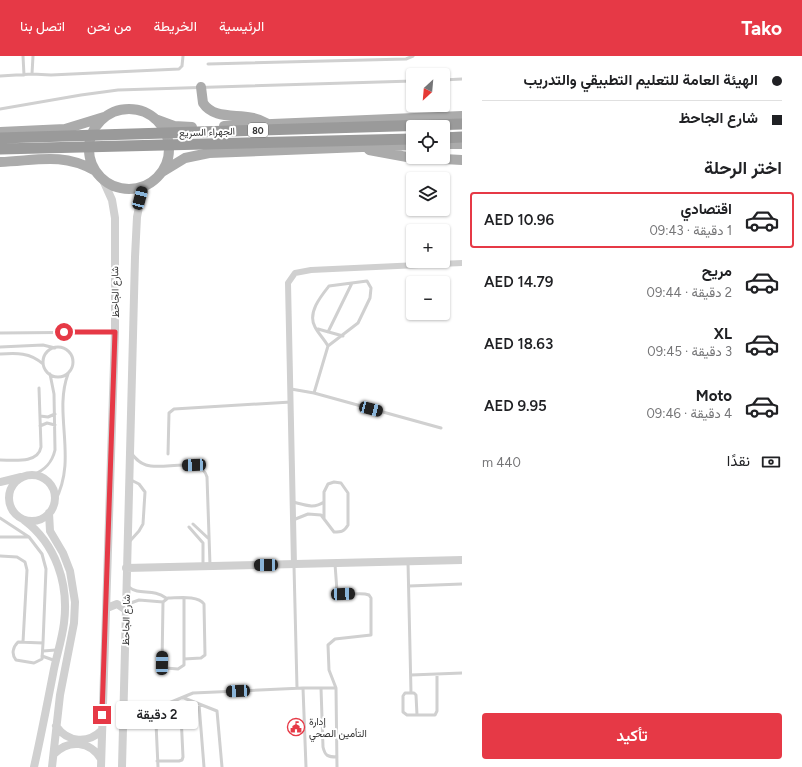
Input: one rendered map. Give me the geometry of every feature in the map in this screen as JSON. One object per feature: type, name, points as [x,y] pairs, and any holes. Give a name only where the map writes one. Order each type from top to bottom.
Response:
[{"type":"highway","name":"الجهراء السريع","points":[[0,138],[462,124]]},
{"type":"highway","points":[[450,138],[462,137]]},
{"type":"highway","name":"الجهراء السريع","points":[[0,149],[406,139]]},
{"type":"main road","points":[[201,87],[203,103],[210,111],[221,115],[252,117],[267,124]]},
{"type":"main road","points":[[0,132],[65,129],[104,117],[120,110],[133,109],[145,112],[155,119],[163,129],[169,147],[168,160],[162,172],[154,181],[143,187],[131,189],[119,188],[103,180],[94,170],[75,161],[52,158],[0,162]]},
{"type":"main road","name":"الجهراء السريع","points":[[155,119],[181,128],[462,116]]},
{"type":"main road","points":[[94,170],[88,151],[90,138],[95,127],[104,117]]},
{"type":"main road","points":[[450,144],[462,144]]},
{"type":"main road","points":[[162,172],[186,158],[209,153],[406,145]]},
{"type":"main road","points":[[358,147],[407,157],[462,160]]},
{"type":"street","name":"شارع الجاحظ","points":[[101,763],[115,332],[115,218],[112,200],[103,180]]},
{"type":"street","name":"شارع الجاحظ","points":[[122,767],[126,568],[129,542],[129,450],[135,257],[137,217],[143,187]]},
{"type":"street","points":[[294,565],[288,283],[295,273],[311,270],[462,263]]},
{"type":"street","points":[[0,482],[33,475],[50,484],[53,489],[55,501],[49,513],[45,517],[35,521],[24,520]]},
{"type":"street","points":[[9,502],[12,487],[24,477]]},
{"type":"street","points":[[0,495],[9,502],[14,513],[24,520],[44,541],[54,556],[61,574],[65,593],[65,613],[34,767]]},
{"type":"street","points":[[49,513],[50,530],[70,571],[75,602],[74,623],[62,680],[52,767]]},
{"type":"street","points":[[126,568],[462,560]]},
{"type":"street","points":[[107,608],[117,604],[126,608]]},
{"type":"street","points":[[56,726],[68,737],[78,740],[94,737],[102,730]]},
{"type":"street","points":[[54,754],[66,745],[76,744],[90,748],[101,763]]},
{"type":"lane","points":[[23,56],[24,75]]},
{"type":"lane","points":[[32,74],[33,56]]},
{"type":"lane","points":[[0,76],[32,74],[51,75],[179,68],[182,66],[183,56]]},
{"type":"lane","points":[[208,64],[406,59],[413,56]]},
{"type":"lane","points":[[450,80],[462,79]]},
{"type":"lane","points":[[0,109],[97,92],[201,87],[406,81]]},
{"type":"lane","points":[[314,393],[328,346],[358,323],[370,298],[371,288],[367,281],[329,286],[323,293],[313,312],[314,326],[328,346]]},
{"type":"lane","points":[[328,332],[352,283]]},
{"type":"lane","points":[[317,329],[343,336]]},
{"type":"lane","points":[[0,333],[115,332]]},
{"type":"lane","points":[[0,346],[43,345],[55,348],[64,348],[71,354],[73,366],[68,374],[64,390],[66,469],[63,482],[55,501]]},
{"type":"lane","points":[[43,364],[45,355],[55,348]]},
{"type":"lane","points":[[0,354],[28,355],[43,364],[50,374],[54,390],[55,450],[53,457],[45,468],[33,475]]},
{"type":"lane","points":[[50,374],[61,377],[68,374]]},
{"type":"lane","points":[[0,460],[32,458],[37,455],[41,447],[38,388]]},
{"type":"lane","points":[[291,389],[314,393],[441,428]]},
{"type":"lane","points":[[168,454],[169,413],[174,409],[291,402]]},
{"type":"lane","points":[[40,416],[48,417],[55,414]]},
{"type":"lane","points":[[40,426],[47,423],[55,426]]},
{"type":"lane","points":[[129,450],[139,462],[147,466],[194,465],[204,470],[207,477],[209,539],[206,567]]},
{"type":"lane","points":[[129,480],[139,484],[145,492],[143,524],[129,542]]},
{"type":"lane","points":[[293,520],[313,513],[321,515],[334,532],[345,530],[348,525],[348,493],[341,484],[334,482],[328,484],[324,492],[324,518]]},
{"type":"lane","points":[[293,502],[308,506],[318,506],[324,502]]},
{"type":"lane","points":[[0,518],[29,537],[42,554],[46,569],[42,659],[34,663],[16,660],[13,657],[14,646],[18,642],[42,643]]},
{"type":"lane","points":[[193,524],[209,539]]},
{"type":"lane","points":[[189,527],[203,543],[206,567]]},
{"type":"lane","points":[[0,537],[29,537]]},
{"type":"lane","points":[[0,556],[17,557],[26,562],[27,570],[23,642]]},
{"type":"lane","points":[[408,561],[411,693]]},
{"type":"lane","points":[[335,563],[337,591],[343,594],[365,593],[371,598],[371,635],[335,639],[328,645],[329,670],[336,688],[337,767]]},
{"type":"lane","points":[[294,565],[297,688]]},
{"type":"lane","points":[[409,586],[462,584]]},
{"type":"lane","points":[[126,585],[131,589],[154,592],[166,598],[199,600],[203,603],[205,653],[201,658],[184,659]]},
{"type":"lane","points":[[166,598],[163,602],[162,665],[167,669],[180,669],[184,665],[184,598]]},
{"type":"lane","points":[[126,608],[139,600],[163,602]]},
{"type":"lane","points":[[43,650],[58,650]]},
{"type":"lane","points":[[42,656],[56,661]]},
{"type":"lane","points":[[417,715],[416,695],[405,693],[403,696],[403,712],[407,715],[417,715],[435,715],[437,712],[437,674]]},
{"type":"lane","points":[[411,675],[462,674]]},
{"type":"lane","points":[[124,709],[152,710],[177,701],[193,693],[297,688],[336,688]]},
{"type":"lane","points":[[303,688],[306,767]]},
{"type":"lane","points":[[321,688],[323,747],[325,754],[329,757],[337,757]]},
{"type":"lane","points":[[184,698],[217,711],[222,767]]},
{"type":"lane","points":[[157,761],[182,760],[181,715],[177,701]]},
{"type":"lane","points":[[199,704],[204,767]]},
{"type":"lane","points":[[123,721],[156,723],[179,712]]},
{"type":"lane","points":[[156,723],[158,767]]},
{"type":"place","name":"إدارة التأمين الصحي","points":[[296,727]]},
{"type":"route","points":[[64,332],[115,332],[107,608],[102,715]]}]
